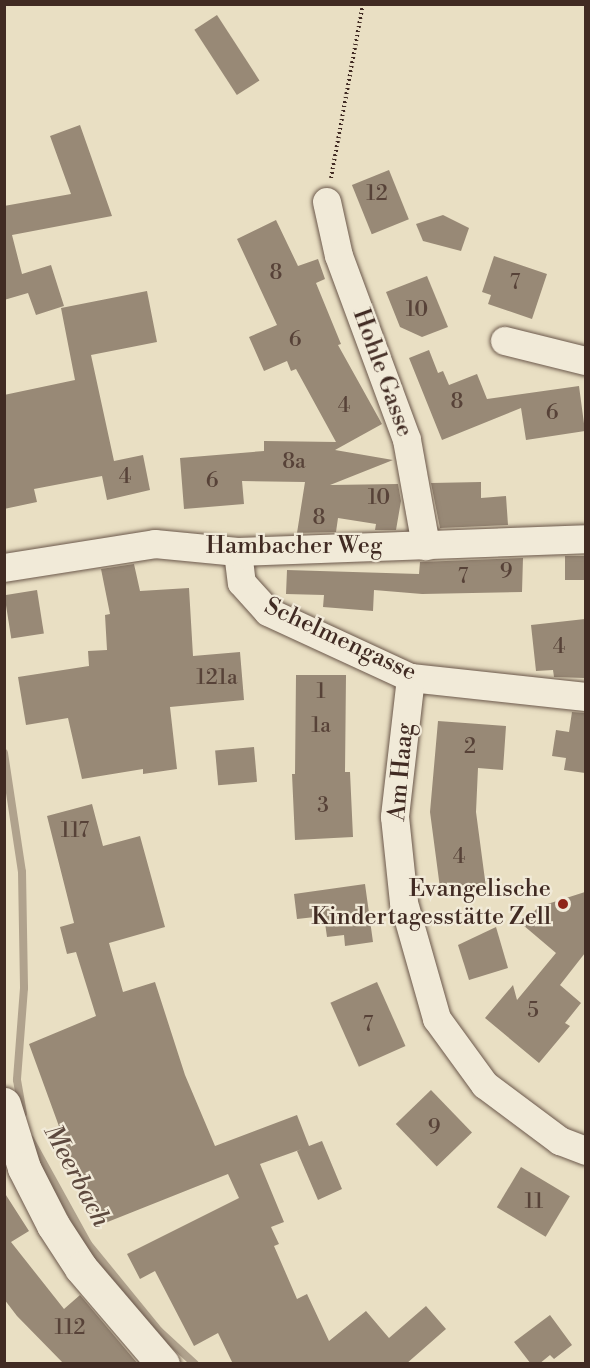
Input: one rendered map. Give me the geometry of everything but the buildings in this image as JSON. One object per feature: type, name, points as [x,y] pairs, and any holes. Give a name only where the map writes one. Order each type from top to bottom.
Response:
[{"type":"street","name":"Hohle Gasse","points":[[327,202],[339,256],[407,440],[426,546]]},
{"type":"street","points":[[505,341],[585,361]]},
{"type":"street","name":"Hambacher Weg","points":[[4,568],[155,544],[238,552],[585,539]]},
{"type":"street","name":"Schelmengasse","points":[[238,552],[242,584],[268,612],[411,678],[585,697]]},
{"type":"street","name":"Am Haag","points":[[411,678],[395,817],[404,903],[437,1019],[484,1085],[560,1141],[585,1151]]},
{"type":"street","points":[[4,1104],[24,1168],[53,1225],[81,1268],[163,1364]]},
{"type":"path","points":[[327,202],[363,4]]},
{"type":"waterway","name":"Meerbach","points":[[4,753],[22,872],[24,988],[17,1080],[23,1113]]},
{"type":"waterway","name":"Meerbach","points":[[30,1139],[88,1244],[159,1331],[195,1364]]},
{"type":"place","name":"Evangelische Kindertagesstätte Zell","points":[[563,904]]}]
